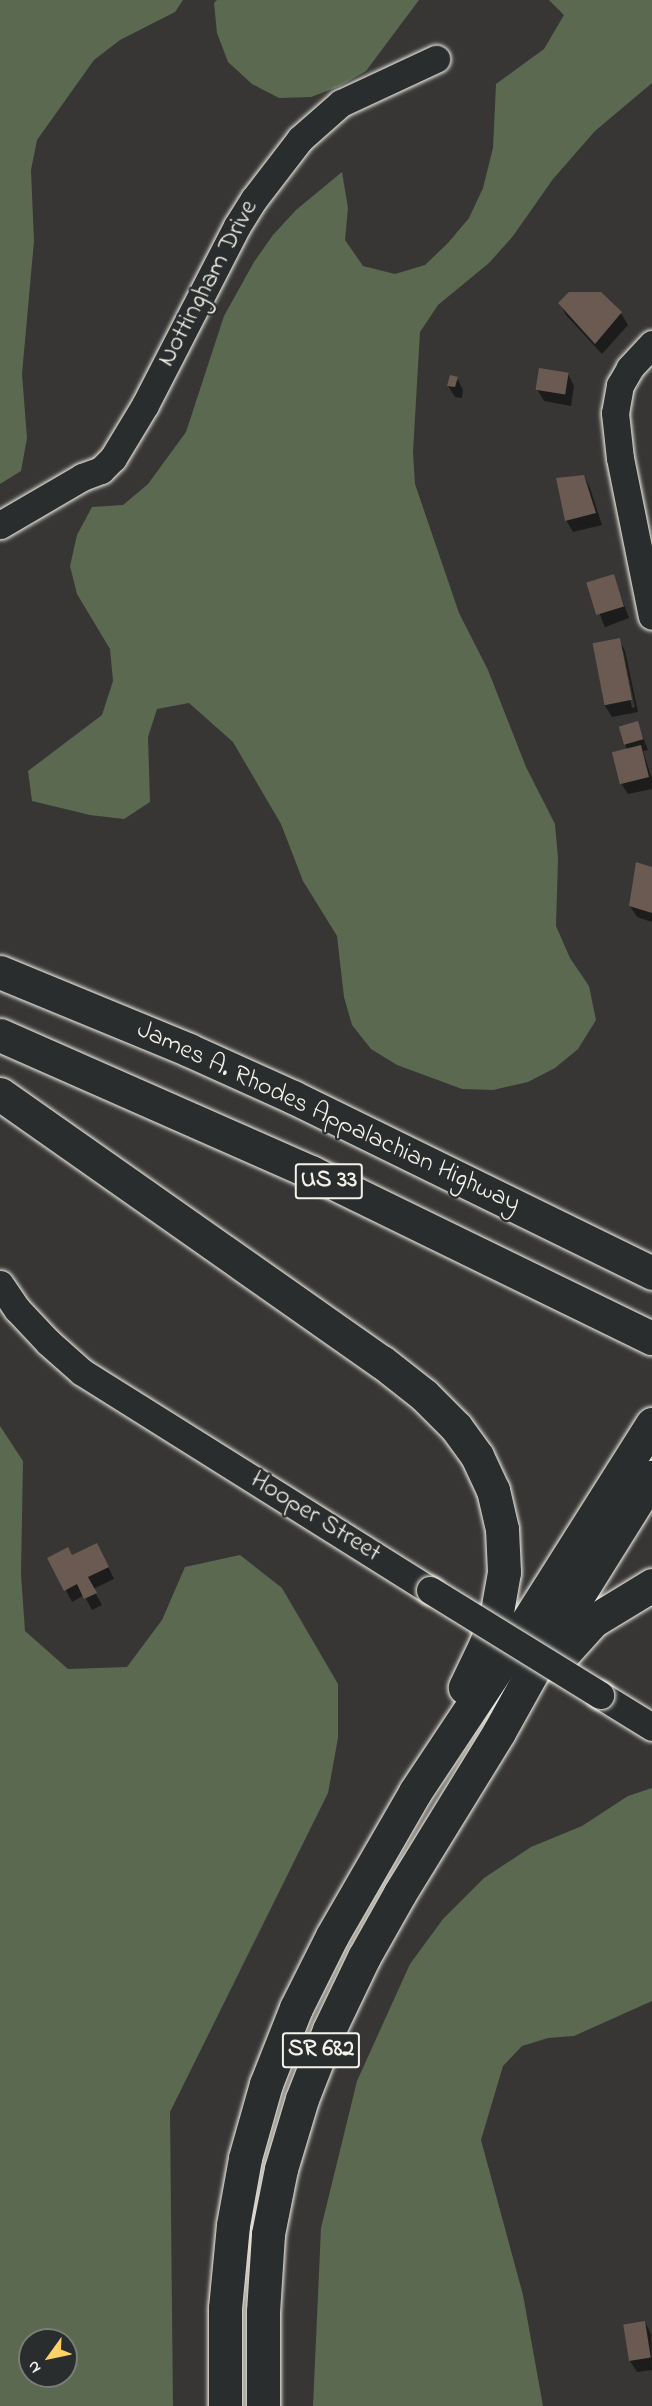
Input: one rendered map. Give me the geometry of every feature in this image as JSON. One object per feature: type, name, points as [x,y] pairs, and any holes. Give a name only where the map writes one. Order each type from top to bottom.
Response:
[{"type":"highway","name":"James A. Rhodes Appalachian Highway","points":[[0,972],[189,1050],[293,1097],[652,1273]]},
{"type":"highway","name":"US 33","points":[[0,1035],[311,1172],[652,1338]]},
{"type":"highway","points":[[0,1094],[382,1362],[424,1395],[456,1427],[477,1456],[493,1490],[502,1529],[504,1572],[497,1611],[485,1645],[415,1792]]},
{"type":"highway","points":[[415,1792],[504,1658],[652,1424]]},
{"type":"highway","points":[[499,1732],[549,1642],[652,1478]]},
{"type":"highway","points":[[499,1732],[571,1643],[593,1621],[652,1585]]},
{"type":"highway","name":"SR 682","points":[[263,2406],[262,2312],[268,2234],[281,2169],[302,2099],[329,2030],[364,1957],[435,1833],[499,1732]]},
{"type":"highway","name":"SR 682","points":[[225,2406],[225,2308],[233,2225],[245,2158],[266,2084],[296,2008],[327,1947],[415,1792]]},
{"type":"street","name":"Nottingham Drive","points":[[0,525],[82,477],[101,470],[113,458],[145,405],[237,226],[254,199],[300,138],[341,104],[436,59]]},
{"type":"street","points":[[652,344],[630,368],[620,386],[615,413],[620,459],[652,616]]},
{"type":"street","name":"Hooper Street","points":[[0,1284],[25,1318],[82,1372],[652,1727]]},
{"type":"green space","points":[[0,0],[183,0],[175,12],[120,40],[94,60],[37,140],[31,170],[34,241],[22,374],[27,438],[21,471],[0,484]]},
{"type":"green space","points":[[217,0],[419,0],[366,71],[340,86],[311,97],[279,98],[252,84],[228,62],[217,33],[214,3]]},
{"type":"green space","points":[[549,0],[652,0],[652,83],[595,131],[553,179],[513,236],[489,263],[438,305],[420,332],[413,452],[415,484],[459,613],[488,670],[526,767],[555,824],[558,858],[556,926],[570,958],[589,986],[596,1020],[578,1049],[555,1068],[528,1082],[493,1090],[462,1089],[397,1065],[371,1049],[352,1025],[344,997],[337,936],[303,881],[281,824],[233,742],[189,703],[157,709],[148,737],[150,802],[124,819],[90,815],[32,801],[28,771],[102,715],[113,681],[110,649],[77,594],[70,566],[77,535],[92,507],[123,505],[148,484],[186,432],[224,316],[254,262],[273,235],[296,210],[342,172],[348,208],[345,240],[363,266],[395,274],[425,265],[469,218],[483,188],[493,148],[496,84],[544,49],[564,15]]},
{"type":"green space","points":[[0,1426],[23,1461],[21,1574],[25,1631],[68,1669],[127,1667],[162,1620],[185,1567],[240,1555],[282,1588],[338,1684],[338,1738],[328,1793],[170,2112],[173,2406],[0,2406]]},
{"type":"green space","points":[[652,1788],[652,2001],[574,2036],[548,2038],[522,2046],[503,2066],[481,2140],[523,2295],[543,2406],[313,2406],[321,2228],[357,2081],[410,1964],[443,1919],[484,1878],[531,1847],[582,1826],[628,1796]]},
{"type":"building","points":[[569,292],[601,292],[622,312],[595,344],[558,303]]},
{"type":"building","points":[[539,368],[569,373],[565,394],[536,390]]},
{"type":"building","points":[[450,375],[458,377],[455,387],[447,386]]},
{"type":"building","points":[[584,475],[596,513],[565,521],[556,478]]},
{"type":"building","points":[[614,574],[624,607],[596,615],[586,582]]},
{"type":"building","points":[[620,638],[632,700],[605,705],[593,643]]},
{"type":"building","points":[[638,721],[643,739],[624,745],[619,727]]},
{"type":"building","points":[[641,745],[649,777],[620,784],[612,752]]},
{"type":"building","points":[[636,862],[652,867],[652,913],[629,906]]},
{"type":"building","points":[[97,1543],[109,1567],[88,1577],[97,1593],[84,1599],[77,1584],[64,1591],[47,1558],[68,1547],[72,1555]]},
{"type":"building","points":[[645,2321],[651,2358],[629,2361],[623,2324]]}]
